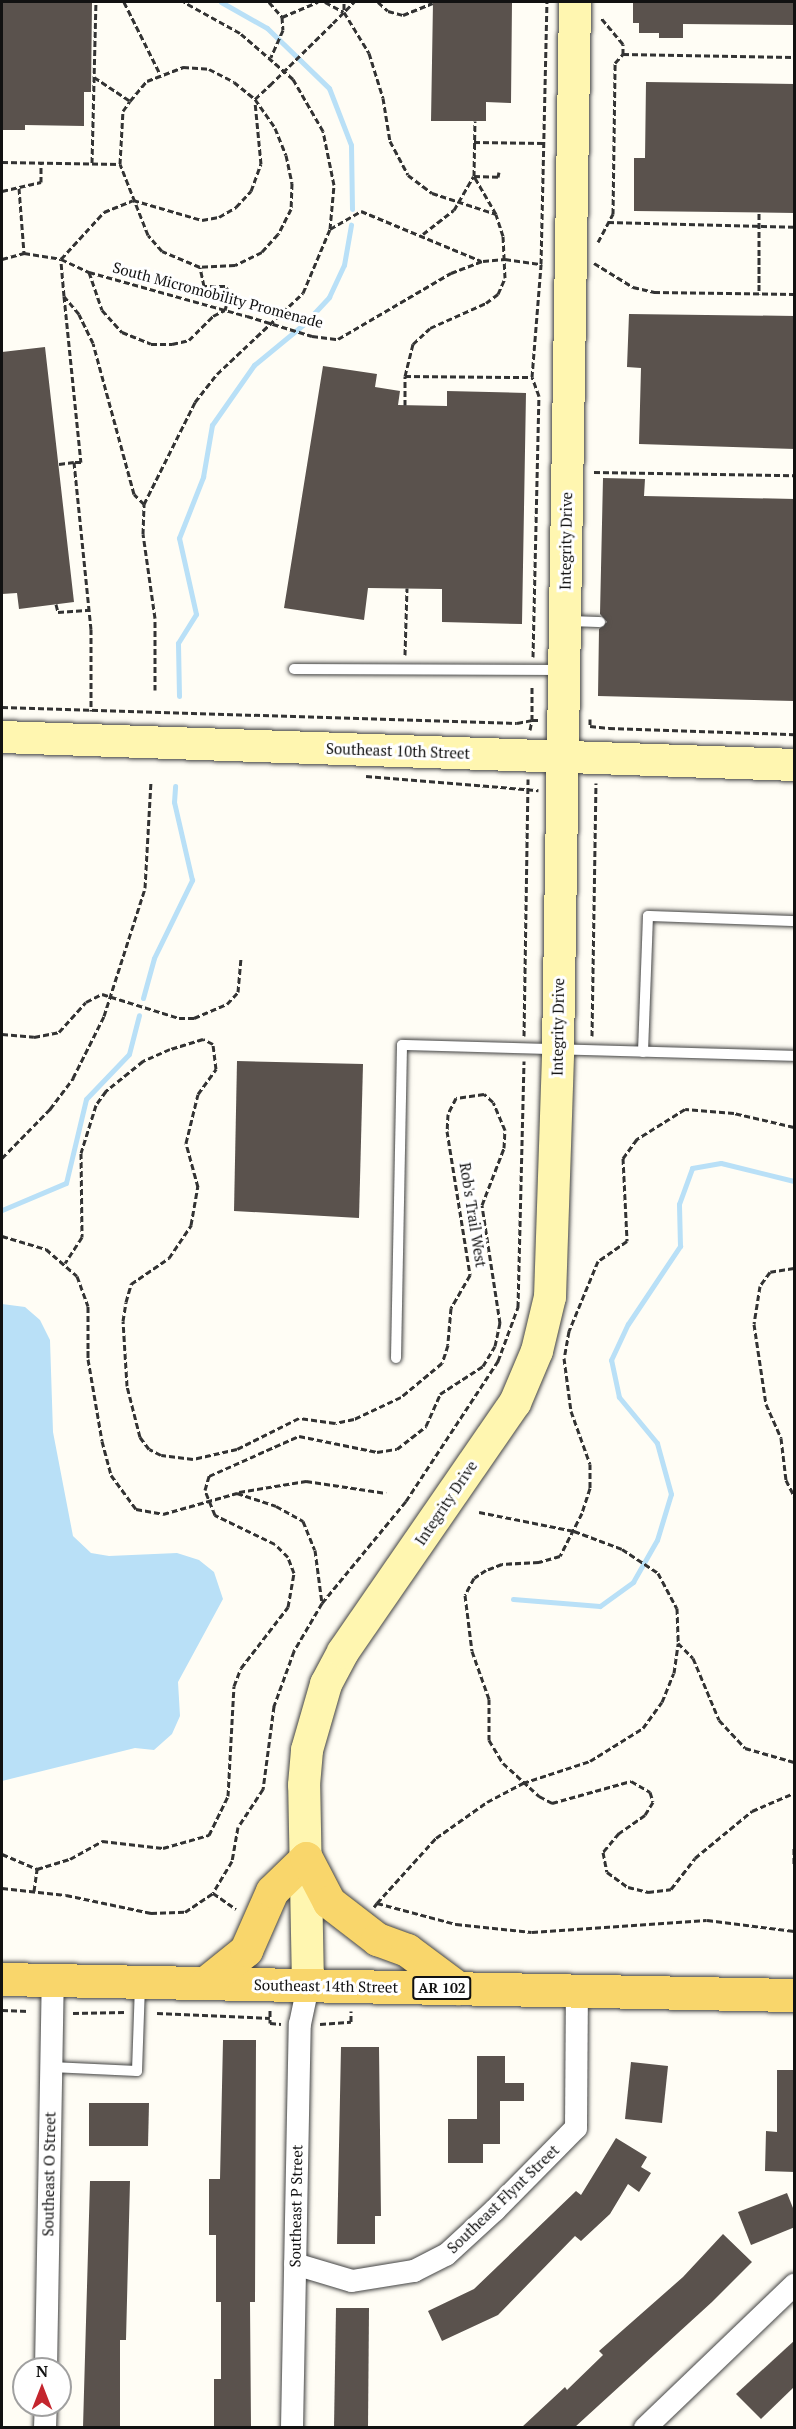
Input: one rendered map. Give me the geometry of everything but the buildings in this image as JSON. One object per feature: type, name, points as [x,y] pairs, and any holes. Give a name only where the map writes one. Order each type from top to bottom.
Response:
[{"type":"main road","points":[[205,1983],[246,1950],[260,1926],[272,1891],[306,1858],[329,1902],[377,1939],[407,1950],[458,1988]]},
{"type":"main road","name":"Southeast 14th Street","points":[[2,1979],[795,1995]]},
{"type":"street","name":"Integrity Drive","points":[[308,1985],[306,1858],[308,1750],[326,1684],[343,1652],[514,1403],[537,1351],[550,1297],[558,1050],[564,621],[588,7]]},
{"type":"street","name":"Southeast 10th Street","points":[[2,736],[795,765]]},
{"type":"street","name":"Southeast O Street","points":[[46,2357],[53,1980]]},
{"type":"street","name":"Southeast P Street","points":[[292,2427],[300,2024],[308,1985]]},
{"type":"street","name":"Southeast Flynt Street","points":[[295,2264],[352,2281],[414,2271],[446,2255],[495,2210],[576,2128],[577,1991]]},
{"type":"street","points":[[645,2427],[795,2285]]},
{"type":"lane","points":[[564,621],[600,622]]},
{"type":"lane","points":[[294,669],[564,670]]},
{"type":"lane","points":[[643,1052],[648,916],[795,921]]},
{"type":"lane","points":[[396,1358],[402,1045],[795,1056]]},
{"type":"lane","points":[[50,2067],[138,2070],[140,1982]]},
{"type":"path","points":[[92,163],[96,2]]},
{"type":"path","points":[[124,2],[160,74]]},
{"type":"path","points":[[154,690],[154,618],[143,534],[144,504],[195,402],[217,374],[303,293],[330,229],[334,185],[322,131],[293,79],[271,57],[240,33],[184,2]]},
{"type":"path","points":[[269,2],[282,17],[282,37],[271,57]]},
{"type":"path","points":[[282,17],[318,2]]},
{"type":"path","points":[[325,2],[344,12]]},
{"type":"path","points":[[344,2],[344,12],[376,73],[390,141],[408,175],[432,193],[496,214]]},
{"type":"path","points":[[255,99],[354,2]]},
{"type":"path","points":[[378,2],[388,11],[404,15],[433,3]]},
{"type":"path","points":[[529,738],[532,720],[539,396],[532,377],[541,264],[547,2]]},
{"type":"path","points":[[588,7],[623,44],[623,54],[615,63],[612,214],[597,247]]},
{"type":"path","points":[[623,54],[795,57]]},
{"type":"path","points":[[183,67],[209,69],[234,82],[255,99],[275,128],[286,155],[292,183],[291,209],[278,234],[262,252],[235,265],[200,267],[162,251],[148,235],[120,164],[123,111],[130,101],[160,74],[183,67]]},
{"type":"path","points":[[94,77],[130,101]]},
{"type":"path","points":[[59,464],[81,462],[61,259],[104,212],[133,200],[202,220],[219,217],[236,207],[251,191],[261,164],[255,99]]},
{"type":"path","points":[[423,234],[445,220],[459,203],[474,176],[475,121]]},
{"type":"path","points":[[474,142],[544,143]]},
{"type":"path","points":[[500,143],[500,149]]},
{"type":"path","points":[[2,162],[120,164]]},
{"type":"path","points":[[2,191],[19,189],[41,182],[41,163]]},
{"type":"path","points":[[474,176],[498,177],[499,172]]},
{"type":"path","points":[[405,405],[405,376],[413,345],[430,328],[498,294],[505,278],[505,259],[496,214],[474,176]]},
{"type":"path","points":[[19,189],[24,253]]},
{"type":"path","points":[[330,229],[342,225],[361,212],[423,234],[483,261]]},
{"type":"path","points":[[759,213],[759,294]]},
{"type":"path","points":[[608,222],[795,227]]},
{"type":"path","name":"South Micromobility Promenade","points":[[2,259],[24,253],[61,259],[89,272],[312,336],[338,339],[451,273],[483,261],[505,259],[549,264]]},
{"type":"path","points":[[596,275],[597,255]]},
{"type":"path","points":[[596,263],[633,287],[654,292],[795,294]]},
{"type":"path","points":[[89,272],[102,310],[122,332],[136,340],[172,344],[189,340],[213,316],[225,310],[230,292],[225,286],[204,286],[200,267]]},
{"type":"path","points":[[64,296],[79,314],[93,343],[134,494],[144,504]]},
{"type":"path","points":[[405,376],[532,377]]},
{"type":"path","points":[[594,460],[594,474],[795,475]]},
{"type":"path","points":[[74,462],[90,610],[91,711]]},
{"type":"path","points":[[405,670],[407,588]]},
{"type":"path","points":[[56,604],[58,612],[90,610]]},
{"type":"path","points":[[2,707],[404,722],[517,723],[545,720]]},
{"type":"path","points":[[589,709],[591,726],[795,734]]},
{"type":"path","points":[[592,1036],[596,775]]},
{"type":"path","points":[[2,1888],[34,1891],[151,1913],[185,1912],[213,1893],[232,1861],[238,1827],[263,1789],[274,1706],[294,1652],[322,1604],[406,1501],[498,1361],[518,1307],[528,780]]},
{"type":"path","points":[[2,1158],[43,1116],[73,1078],[110,998],[145,888],[151,782]]},
{"type":"path","points":[[585,792],[596,791]]},
{"type":"path","points":[[2,1034],[50,1035],[66,1027],[93,997],[102,994],[179,1018],[194,1018],[227,1004],[238,992],[241,957]]},
{"type":"path","name":"Rob's Trail West","points":[[65,1263],[82,1237],[81,1153],[96,1105],[106,1090],[143,1061],[203,1039],[213,1044],[218,1055],[216,1069],[192,1109],[186,1143],[198,1187],[191,1225],[169,1258],[130,1284],[123,1320],[127,1386],[140,1437],[149,1449],[161,1455],[193,1459],[237,1449],[298,1418],[335,1423],[376,1411],[431,1376],[442,1363],[448,1345],[452,1308],[471,1275],[466,1232],[453,1183],[448,1114],[456,1098],[469,1093],[484,1094],[493,1102],[505,1130],[504,1148],[482,1205],[500,1323],[495,1346],[483,1366],[440,1394],[426,1426],[397,1449],[378,1452],[299,1436],[280,1448],[209,1476],[205,1490],[207,1501]]},
{"type":"path","points":[[795,1127],[734,1113],[686,1109],[638,1139],[623,1158],[627,1241],[598,1261],[569,1331],[564,1358],[571,1411],[591,1464],[590,1488],[574,1531],[560,1556],[486,1570],[474,1578],[465,1596],[472,1652],[489,1700],[489,1740],[503,1763],[523,1783],[552,1803],[631,1781],[644,1785],[653,1802],[645,1815],[619,1833],[603,1852],[607,1872],[628,1887],[648,1892],[671,1889],[695,1858],[752,1810],[795,1793]]},
{"type":"path","points":[[2,1236],[46,1249],[65,1263],[77,1276],[88,1306],[88,1359],[111,1475],[135,1509],[163,1514],[237,1493],[306,1481],[386,1493]]},
{"type":"path","points":[[795,1268],[770,1272],[760,1286],[754,1324],[766,1404],[781,1438],[786,1480],[795,1496]]},
{"type":"path","points":[[237,1493],[276,1506],[303,1521],[315,1550],[322,1604]]},
{"type":"path","points":[[2,1854],[37,1869],[70,1859],[102,1841],[163,1848],[193,1842],[209,1835],[221,1816],[228,1796],[234,1686],[241,1668],[288,1607],[294,1573],[288,1557],[275,1544],[221,1519],[207,1501]]},
{"type":"path","points":[[368,1914],[436,1838],[487,1802],[523,1783],[590,1761],[643,1728],[662,1702],[674,1672],[678,1643],[677,1608],[658,1573],[622,1549],[574,1531],[479,1512]]},
{"type":"path","points":[[678,1643],[693,1658],[719,1720],[733,1737],[745,1748],[795,1762]]},
{"type":"path","points":[[795,1848],[795,1866]]},
{"type":"path","points":[[34,1891],[37,1869]]},
{"type":"path","points":[[213,1893],[243,1914]]},
{"type":"path","points":[[378,1903],[456,1924],[532,1932],[707,1920],[795,1931]]},
{"type":"path","points":[[2,2010],[29,2011]]},
{"type":"path","points":[[73,2013],[125,2012]]},
{"type":"path","points":[[157,2013],[270,2016],[270,2023],[286,2024]]},
{"type":"path","points":[[317,2025],[351,2022]]},
{"type":"water","points":[[2,1304],[25,1307],[40,1320],[50,1340],[53,1432],[73,1536],[91,1553],[109,1556],[177,1553],[199,1560],[214,1572],[223,1599],[178,1682],[180,1716],[172,1734],[154,1750],[135,1748],[2,1781]]},
{"type":"waterway","points":[[221,2],[267,28],[329,88],[351,145],[352,209]]},
{"type":"waterway","points":[[179,696],[178,643],[196,614],[179,538],[203,477],[212,425],[254,365],[304,324],[329,297],[344,265],[351,225]]},
{"type":"waterway","points":[[143,998],[154,958],[192,880],[174,802],[175,786]]},
{"type":"waterway","points":[[2,1210],[66,1183],[86,1099],[129,1054],[139,1015]]},
{"type":"waterway","points":[[513,1599],[600,1606],[633,1582],[657,1540],[671,1494],[657,1443],[619,1397],[611,1360],[628,1324],[680,1246],[679,1204],[692,1168],[721,1163],[794,1181]]}]
